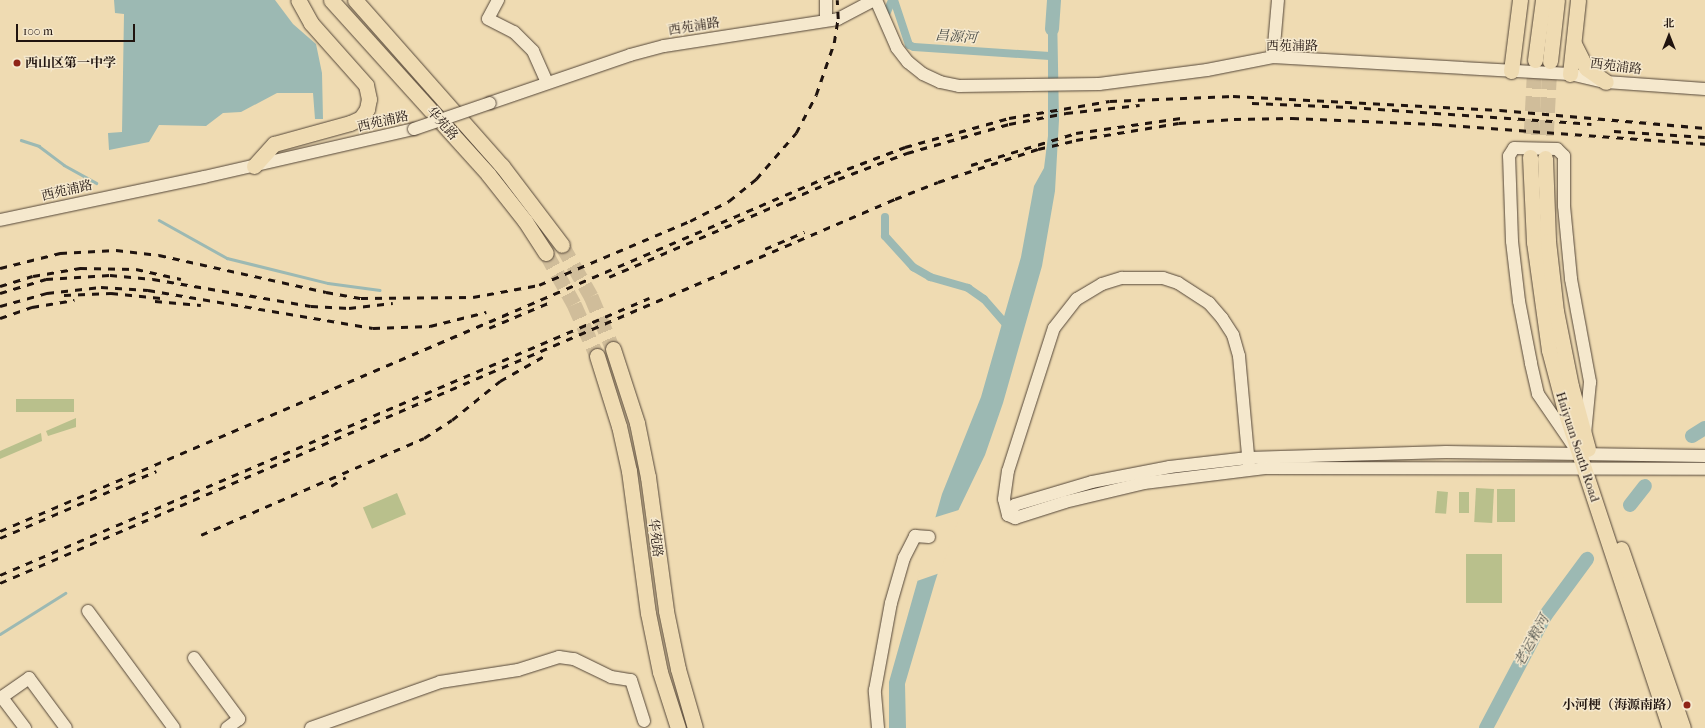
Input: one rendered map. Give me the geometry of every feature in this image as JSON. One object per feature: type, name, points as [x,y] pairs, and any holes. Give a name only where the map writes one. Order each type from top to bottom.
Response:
[{"type":"main road","points":[[254,166],[274,144],[350,123],[361,118],[367,109],[369,99],[366,85],[311,23],[298,0]]},
{"type":"main road","name":"华苑路","points":[[331,0],[488,174],[525,221],[546,253]]},
{"type":"main road","name":"华苑路","points":[[355,0],[502,166],[562,245]]},
{"type":"main road","points":[[1511,71],[1520,0]]},
{"type":"main road","points":[[1543,0],[1543,60],[1557,0]]},
{"type":"main road","points":[[1570,74],[1578,0]]},
{"type":"main road","points":[[1573,43],[1586,68],[1606,82]]},
{"type":"main road","name":"Haiyuan South Road","points":[[1670,728],[1587,462],[1584,439],[1556,311],[1538,158],[1533,235],[1542,308],[1556,380],[1587,462],[1683,728]]},
{"type":"main road","name":"华苑路","points":[[613,349],[636,423],[648,477],[666,612],[678,669],[695,728]]},
{"type":"main road","name":"华苑路","points":[[596,356],[619,426],[629,471],[648,613],[660,672],[678,728]]},
{"type":"street","points":[[498,0],[488,18],[514,32],[533,51],[547,82]]},
{"type":"street","points":[[826,0],[832,19]]},
{"type":"street","name":"西苑浦路","points":[[0,220],[254,166],[414,129],[630,54],[664,46],[832,19],[875,0],[897,48],[923,74],[940,82],[959,86],[1066,86],[1206,70],[1273,57],[1570,74],[1606,82],[1705,89]]},
{"type":"street","points":[[1273,57],[1278,0]]},
{"type":"street","points":[[1584,439],[1590,382],[1571,279],[1564,206],[1564,156],[1557,149],[1514,148],[1509,156],[1512,241],[1519,301],[1538,394],[1587,462]]},
{"type":"street","points":[[1249,464],[1239,356],[1233,335],[1222,318],[1209,303],[1178,283],[1163,278],[1122,278],[1102,284],[1077,299],[1054,328],[1008,471],[1004,499],[1008,515],[1016,505],[1092,482],[1170,467],[1249,464],[1446,452],[1705,469]]},
{"type":"street","points":[[1587,462],[1705,456]]},
{"type":"street","points":[[878,728],[875,690],[891,604],[904,558],[915,536],[929,537]]},
{"type":"street","points":[[88,611],[174,728]]},
{"type":"street","points":[[312,728],[440,682],[518,670],[559,657],[574,659],[611,677],[631,680],[644,721]]},
{"type":"street","points":[[194,658],[239,719],[227,728]]},
{"type":"street","points":[[25,728],[2,697],[29,678],[66,728]]},
{"type":"green space","points":[[16,399],[74,399],[74,412],[16,412]]},
{"type":"green space","points":[[76,418],[76,427],[48,436],[46,431]]},
{"type":"green space","points":[[41,433],[42,441],[0,459],[0,451]]},
{"type":"green space","points":[[1476,488],[1494,489],[1492,523],[1474,522]]},
{"type":"green space","points":[[1497,489],[1515,489],[1515,522],[1497,522]]},
{"type":"green space","points":[[1437,491],[1448,492],[1446,514],[1435,513]]},
{"type":"green space","points":[[1459,492],[1469,492],[1469,513],[1459,513]]},
{"type":"green space","points":[[397,493],[406,514],[372,529],[363,507]]},
{"type":"green space","points":[[1466,554],[1502,554],[1502,603],[1466,603]]},
{"type":"water","points":[[114,0],[275,0],[293,24],[316,44],[322,73],[323,119],[315,119],[313,93],[277,93],[241,112],[223,113],[206,126],[159,125],[149,142],[109,150],[108,133],[122,132],[124,14],[115,13]]},
{"type":"water","points":[[1048,11],[1057,11],[1059,120],[1055,191],[1042,266],[1003,403],[985,455],[958,511],[935,582],[905,684],[906,728],[889,728],[889,682],[942,494],[981,397],[1021,257],[1034,186],[1044,168],[1048,136]]},
{"type":"pier","points":[[962,509],[940,573],[917,581],[933,518]]},
{"type":"waterway","points":[[887,12],[892,0]]},
{"type":"waterway","name":"昌源河","points":[[894,0],[909,45],[914,47],[1050,56]]},
{"type":"waterway","points":[[1052,29],[1054,0]]},
{"type":"waterway","points":[[21,140],[39,146],[64,165],[96,183]]},
{"type":"waterway","points":[[885,217],[885,236],[913,267],[930,277],[968,288],[984,299],[1009,328]]},
{"type":"waterway","points":[[159,220],[227,258],[328,283],[380,290]]},
{"type":"waterway","name":"老运粮河","points":[[1692,436],[1705,428]]},
{"type":"waterway","name":"老运粮河","points":[[1630,505],[1645,486]]},
{"type":"waterway","name":"老运粮河","points":[[1486,728],[1545,616],[1587,559]]},
{"type":"waterway","points":[[0,634],[65,593]]},
{"type":"tunnel","points":[[1530,157],[1535,60]]},
{"type":"tunnel","points":[[1545,158],[1550,61]]},
{"type":"tunnel","points":[[562,245],[591,296],[613,349]]},
{"type":"tunnel","points":[[546,253],[574,304],[597,356]]},
{"type":"railway","points":[[0,268],[60,253],[116,250],[159,255],[326,292],[361,298],[473,297],[539,285],[690,221],[729,201],[756,179],[796,133],[816,95],[834,43],[838,19],[837,0]]},
{"type":"railway","points":[[0,531],[834,174],[905,147],[1009,118],[1110,101],[1233,96],[1500,110],[1705,128]]},
{"type":"railway","points":[[1252,103],[1350,107],[1591,124]]},
{"type":"railway","points":[[609,277],[838,179],[907,153],[1009,124],[1066,113],[1140,105]]},
{"type":"railway","points":[[971,165],[1076,133],[1181,118]]},
{"type":"railway","points":[[0,583],[895,199],[938,182],[1038,149],[1076,140],[1179,123],[1234,119],[1292,118],[1435,124],[1705,144]]},
{"type":"railway","points":[[1614,131],[1705,137]]},
{"type":"railway","points":[[765,249],[804,232]]},
{"type":"railway","points":[[0,286],[33,276],[80,268],[136,269],[181,279]]},
{"type":"railway","points":[[0,293],[46,279],[110,275],[153,279],[311,306],[349,308],[393,303]]},
{"type":"railway","points":[[0,306],[47,293],[101,287],[148,290],[373,328],[430,326],[486,312]]},
{"type":"railway","points":[[64,295],[111,293],[161,298]]},
{"type":"railway","points":[[0,575],[649,298]]},
{"type":"railway","points":[[0,318],[32,307],[74,300]]},
{"type":"railway","points":[[155,301],[201,305]]},
{"type":"railway","points":[[489,328],[553,301]]},
{"type":"railway","points":[[201,535],[424,438],[452,420],[500,381],[546,355]]},
{"type":"railway","points":[[0,538],[156,471]]},
{"type":"railway","points":[[331,486],[346,477]]},
{"type":"place","name":"西山区第一中学","points":[[17,63]]},
{"type":"place","name":"小河梗（海源南路）","points":[[1687,705]]}]
